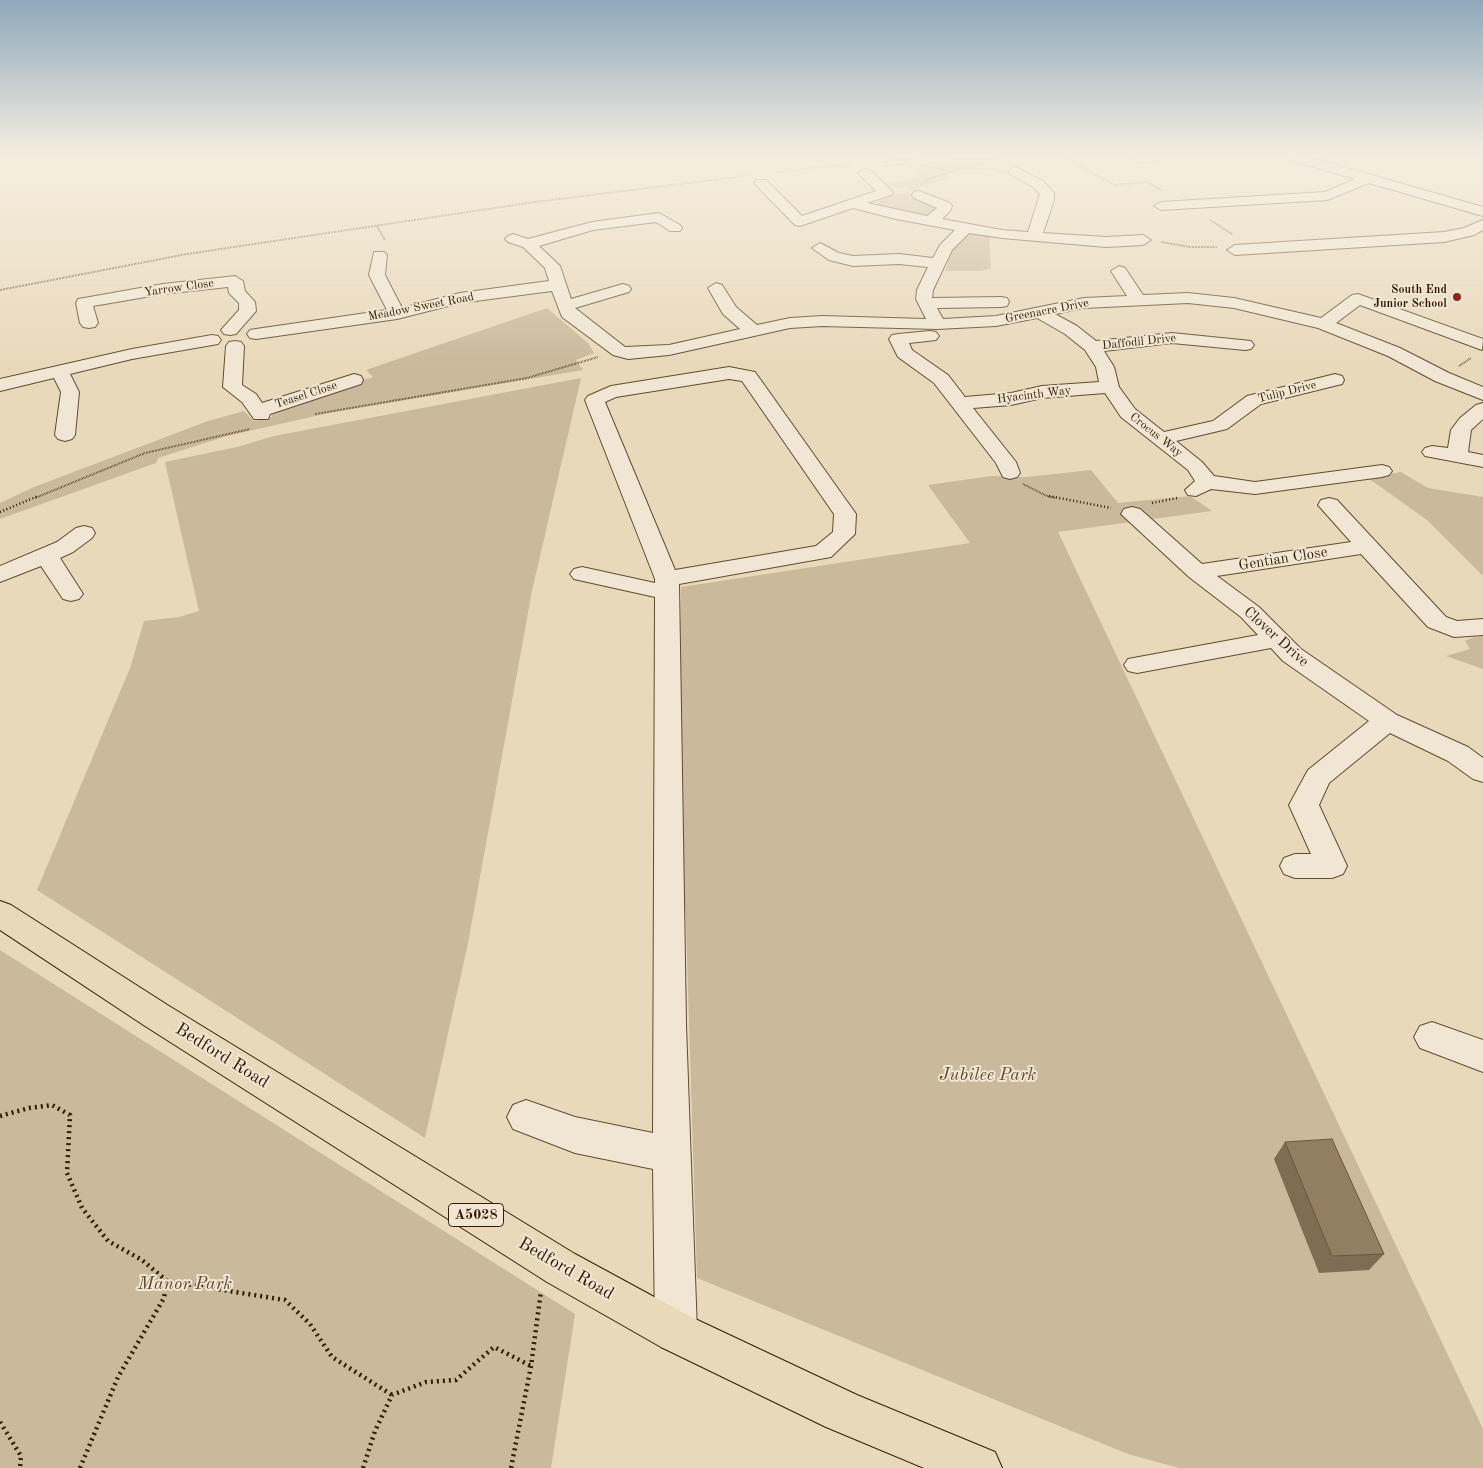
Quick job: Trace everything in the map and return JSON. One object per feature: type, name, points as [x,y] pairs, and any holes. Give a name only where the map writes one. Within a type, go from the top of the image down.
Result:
[{"type":"main road","name":"Bedford Road","points":[[0,914],[174,1026],[545,1258],[676,1332],[842,1411],[973,1467]]},
{"type":"street","points":[[596,226],[521,241],[552,266],[568,313],[623,353]]},
{"type":"street","points":[[953,226],[1034,237],[1106,242],[1143,240]]},
{"type":"street","points":[[1034,237],[1038,226]]},
{"type":"street","points":[[1235,250],[1444,237],[1469,232],[1480,226]]},
{"type":"street","points":[[937,324],[924,299],[925,290],[936,263],[945,248],[965,228]]},
{"type":"street","points":[[820,248],[833,262],[899,259],[936,263]]},
{"type":"street","points":[[379,255],[377,275],[397,314]]},
{"type":"street","points":[[1119,271],[1137,299]]},
{"type":"street","name":"Yarrow Close","points":[[89,323],[84,304],[163,289],[235,281],[237,293],[247,302],[248,311],[233,338]]},
{"type":"street","name":"Meadow Sweet Road","points":[[233,338],[252,340],[256,334],[397,314],[460,298],[557,285]]},
{"type":"street","points":[[716,288],[729,310],[753,330]]},
{"type":"street","points":[[565,306],[623,289]]},
{"type":"street","name":"Greenacre Drive","points":[[623,353],[638,355],[679,348],[790,323],[822,321],[937,324],[996,321],[1084,303],[1188,298],[1234,303],[1324,324],[1394,352],[1442,377],[1483,394]]},
{"type":"street","points":[[1324,324],[1358,299],[1482,345]]},
{"type":"street","points":[[842,311],[926,304],[1025,300]]},
{"type":"street","name":"Crocus Way","points":[[1041,313],[1071,330],[1092,347],[1105,367],[1110,388],[1128,413],[1196,466],[1202,486]]},
{"type":"street","points":[[984,336],[911,336],[898,339],[904,353],[941,380],[1006,462],[1010,473]]},
{"type":"street","points":[[0,385],[132,354],[212,340],[221,346],[233,338]]},
{"type":"street","name":"Teasel Close","points":[[233,338],[232,387],[249,398],[259,418],[354,380]]},
{"type":"street","name":"Daffodil Drive","points":[[1092,347],[1172,338],[1245,345]]},
{"type":"street","points":[[59,370],[70,392],[65,435]]},
{"type":"street","points":[[582,574],[667,586],[823,552],[844,534],[845,514],[748,376],[729,373],[611,392],[595,400],[667,586],[672,1154],[676,1332]]},
{"type":"street","name":"Tulip Drive","points":[[1159,439],[1220,425],[1254,400],[1335,380]]},
{"type":"street","name":"Hyacinth Way","points":[[958,403],[1011,399],[1042,392],[1110,388]]},
{"type":"street","points":[[1457,456],[1462,430],[1467,422],[1483,409]]},
{"type":"street","points":[[1432,452],[1483,461]]},
{"type":"street","points":[[1202,486],[1255,488],[1382,471]]},
{"type":"street","points":[[1329,506],[1437,622],[1454,629],[1483,626]]},
{"type":"street","name":"Clover Drive","points":[[1130,509],[1197,572],[1250,612],[1292,655],[1387,721],[1458,754],[1483,772]]},
{"type":"street","points":[[0,575],[65,547],[84,533]]},
{"type":"street","name":"Gentian Close","points":[[1197,572],[1368,546]]},
{"type":"street","points":[[47,556],[71,594]]},
{"type":"street","points":[[1136,665],[1276,639]]},
{"type":"street","points":[[1295,866],[1332,866],[1304,805],[1318,777],[1387,721]]},
{"type":"street","points":[[1432,1037],[1483,1056]]},
{"type":"street","points":[[526,1117],[575,1136],[672,1154]]},
{"type":"path","points":[[0,290],[188,254],[378,226]]},
{"type":"path","points":[[1218,226],[1256,248]]},
{"type":"path","points":[[1143,240],[1190,247],[1226,247],[1235,250]]},
{"type":"path","points":[[1442,377],[1474,356],[1482,345]]},
{"type":"path","points":[[309,415],[527,378],[623,353]]},
{"type":"path","points":[[0,512],[145,453],[259,418]]},
{"type":"path","points":[[1010,473],[1014,480],[1046,496],[1130,509],[1179,498],[1202,486]]},
{"type":"path","points":[[0,1116],[29,1108],[52,1105],[70,1115],[67,1173],[82,1208],[108,1241],[142,1260],[167,1281],[285,1300],[310,1324],[332,1357],[392,1395]]},
{"type":"path","points":[[511,1468],[531,1366],[545,1258]]},
{"type":"path","points":[[80,1468],[118,1377],[164,1298],[167,1281]]},
{"type":"path","points":[[363,1468],[375,1431],[392,1395],[426,1382],[456,1380],[494,1346],[531,1366]]},
{"type":"path","points":[[0,1422],[21,1456],[20,1468]]},
{"type":"green space","points":[[969,233],[989,235],[991,268],[982,271],[945,271],[954,246]]},
{"type":"green space","points":[[547,308],[588,343],[594,353],[576,360],[583,370],[329,413],[227,436],[158,458],[156,463],[0,519],[0,503],[34,487],[208,421],[244,411],[254,421],[272,417],[272,409],[373,377],[366,370]]},
{"type":"green space","points":[[581,378],[532,591],[468,943],[425,1138],[37,890],[130,668],[144,621],[179,617],[199,611],[165,462],[237,447],[274,436]]},
{"type":"green space","name":"Jubilee Park","points":[[1091,470],[1118,503],[1190,496],[1212,511],[1058,532],[1483,1429],[1483,1468],[1179,1468],[1128,1454],[697,1278],[686,925],[679,810],[681,587],[970,543],[928,485],[991,476],[1027,477]]},
{"type":"green space","points":[[1401,472],[1428,488],[1483,497],[1483,576],[1427,520],[1368,478]]},
{"type":"green space","points":[[1483,636],[1483,669],[1446,656],[1470,649],[1465,641]]},
{"type":"green space","name":"Manor Park","points":[[0,950],[575,1314],[551,1468],[0,1468]]},
{"type":"building","points":[[1332,1139],[1384,1254],[1332,1256],[1285,1142]]},
{"type":"place","name":"South End Junior School","points":[[1457,297]]}]
